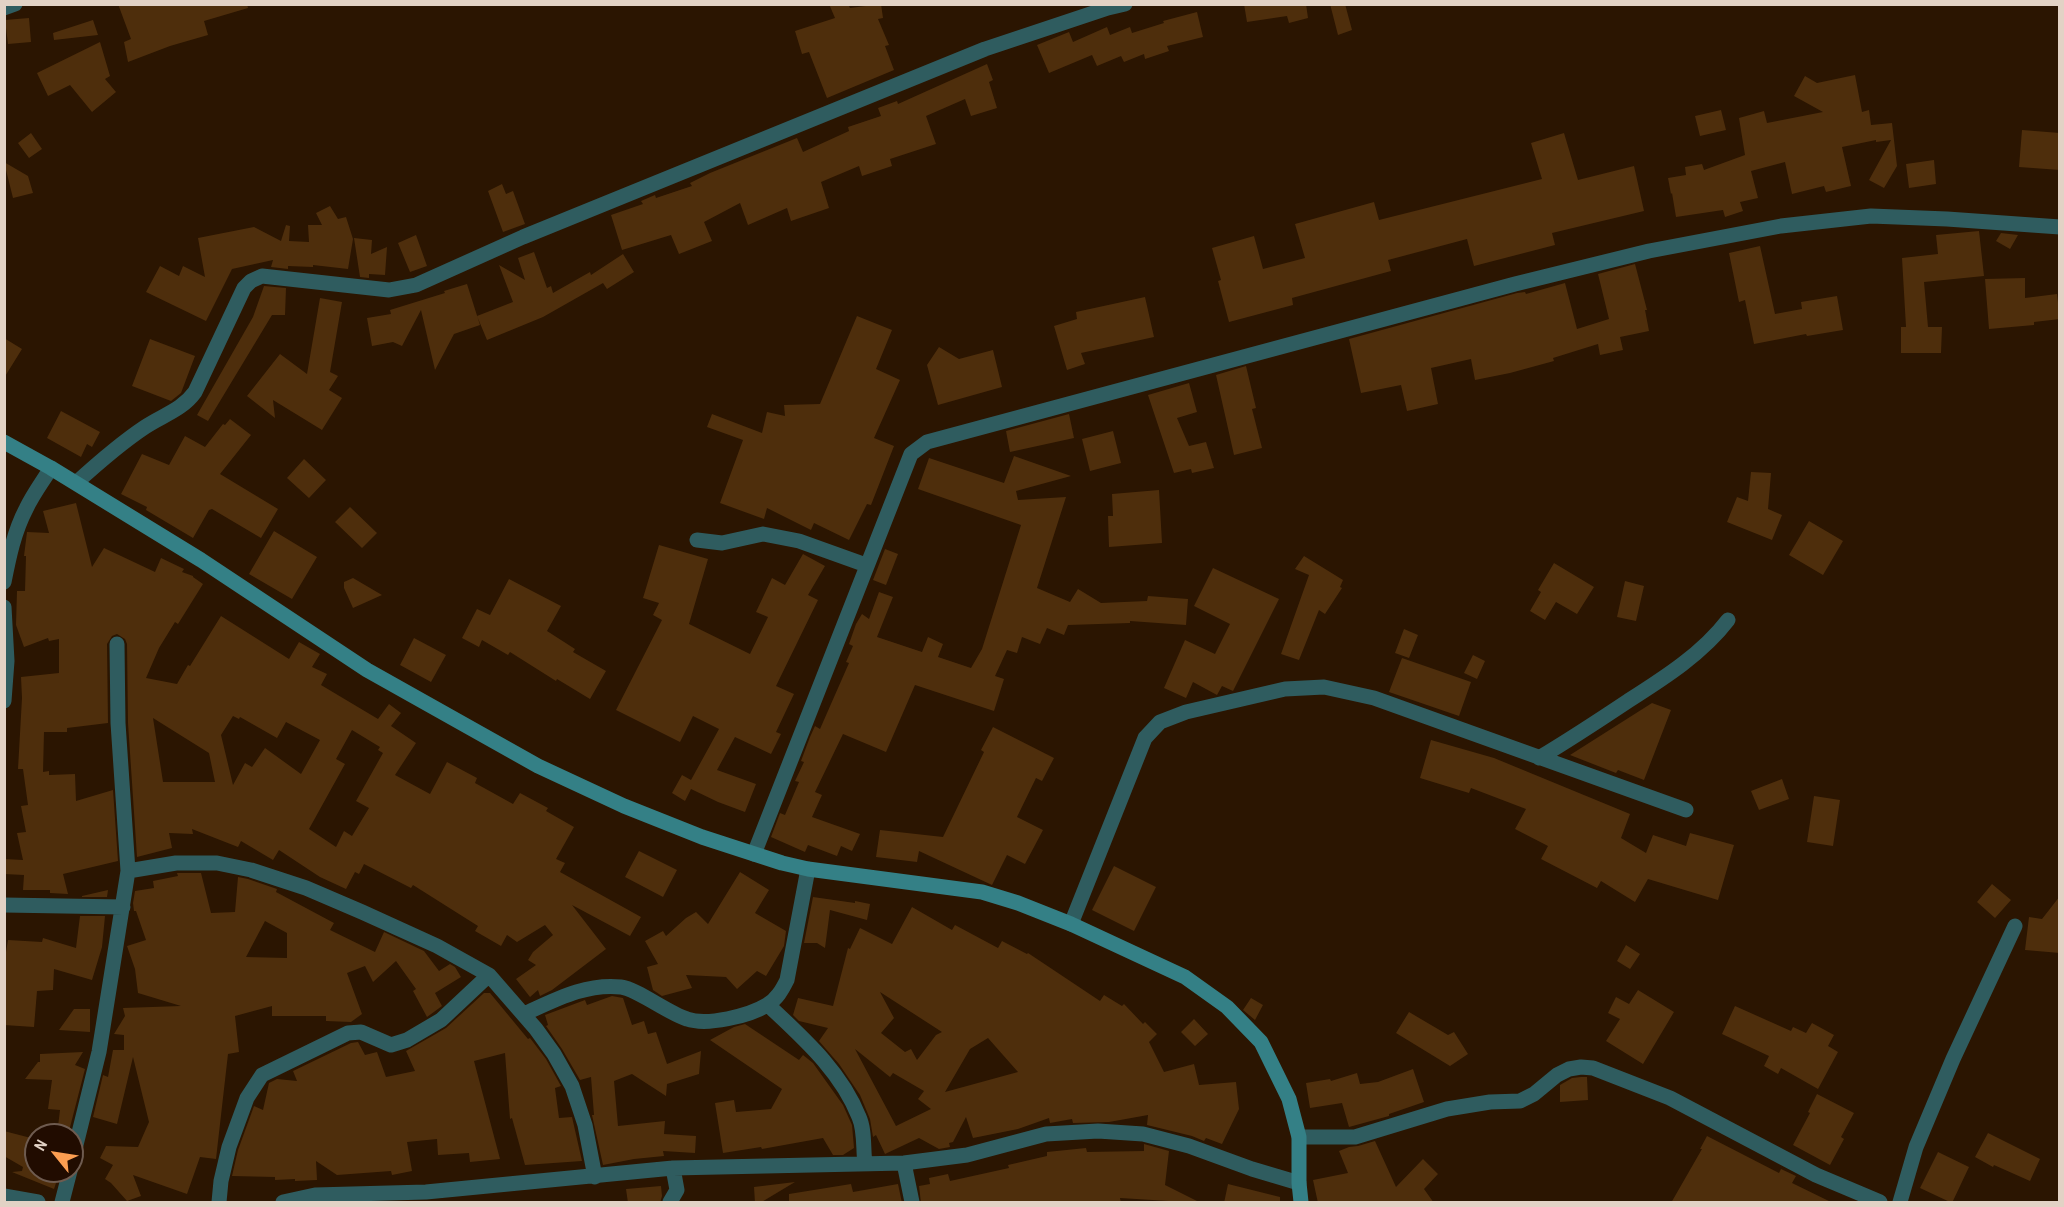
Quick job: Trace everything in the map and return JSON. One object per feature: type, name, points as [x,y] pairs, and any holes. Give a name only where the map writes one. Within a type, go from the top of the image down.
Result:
[{"type":"street","points":[[4,8],[15,4]]},
{"type":"street","points":[[76,483],[107,455],[146,426],[189,401],[244,288],[257,278],[262,276],[389,290],[416,285],[523,237],[986,49],[1125,4]]},
{"type":"street","points":[[754,854],[911,454],[927,442],[1515,284],[1648,251],[1781,226],[1871,216],[2060,227]]},
{"type":"street","points":[[4,442],[51,468],[201,560],[367,670],[538,766],[624,806],[782,863],[808,869],[982,892],[1018,903],[1071,924],[1185,977],[1227,1007],[1261,1042],[1289,1099],[1299,1137],[1301,1203]]},
{"type":"street","points":[[4,582],[17,528],[26,507],[51,468]]},
{"type":"street","points":[[697,540],[722,543],[763,534],[799,541],[866,565]]},
{"type":"street","points":[[4,607],[6,661],[4,701]]},
{"type":"street","points":[[1539,758],[1659,681],[1694,655],[1720,631],[1728,620]]},
{"type":"street","points":[[81,1123],[99,1052],[128,871],[118,723],[117,644]]},
{"type":"street","points":[[1071,924],[1145,738],[1160,722],[1186,712],[1285,688],[1324,687],[1374,698],[1686,810]]},
{"type":"street","points":[[128,871],[176,863],[217,863],[251,870],[306,888],[362,912],[437,946],[489,975],[524,1014],[554,1054],[572,1086],[585,1125],[595,1177]]},
{"type":"street","points":[[524,1014],[578,991],[622,987],[689,1020],[712,1021],[744,1015],[768,1005],[781,992],[787,980],[808,869]]},
{"type":"street","points":[[4,905],[123,907]]},
{"type":"street","points":[[1900,1203],[1916,1148],[1953,1059],[2015,926]]},
{"type":"street","points":[[219,1203],[221,1181],[229,1147],[247,1098],[262,1075],[348,1033],[361,1032],[391,1045],[407,1040],[441,1020],[489,975]]},
{"type":"street","points":[[768,1005],[824,1058],[844,1089],[860,1119],[864,1164]]},
{"type":"street","points":[[1299,1137],[1355,1137],[1447,1109],[1490,1102],[1520,1101],[1569,1069],[1593,1068],[1670,1098],[1816,1175],[1880,1203]]},
{"type":"street","points":[[283,1203],[315,1195],[426,1192],[673,1168],[904,1163],[967,1155],[1046,1134],[1098,1131],[1143,1134],[1189,1146],[1299,1183]]},
{"type":"street","points":[[904,1163],[912,1203]]},
{"type":"street","points":[[670,1203],[677,1190],[673,1168]]},
{"type":"street","points":[[62,1203],[67,1183]]},
{"type":"street","points":[[4,1196],[38,1203]]},
{"type":"building","points":[[118,4],[247,4],[248,8],[204,21],[208,35],[128,62],[124,42],[131,39]]},
{"type":"building","points":[[829,4],[848,4],[850,8],[881,4],[883,18],[878,19],[889,45],[885,46],[894,70],[827,98],[809,52],[802,54],[795,31],[835,18]]},
{"type":"building","points":[[1244,4],[1306,4],[1308,18],[1289,23],[1287,16],[1247,22]]},
{"type":"building","points":[[1330,4],[1345,4],[1352,30],[1338,35]]},
{"type":"building","points":[[1197,12],[1203,37],[1167,46],[1169,51],[1145,59],[1144,54],[1124,62],[1121,56],[1097,66],[1092,55],[1049,73],[1037,45],[1069,32],[1073,42],[1107,27],[1110,35],[1130,27],[1132,33],[1164,23],[1163,21]]},
{"type":"building","points":[[29,18],[31,42],[8,44],[5,20]]},
{"type":"building","points":[[93,20],[98,35],[54,40],[53,33]]},
{"type":"building","points":[[100,42],[110,76],[105,79],[116,92],[92,112],[70,85],[48,96],[37,73]]},
{"type":"building","points":[[987,64],[993,80],[989,82],[997,108],[971,116],[965,99],[926,116],[936,144],[890,159],[892,166],[862,176],[859,166],[821,182],[829,208],[791,221],[787,208],[748,225],[740,203],[704,222],[712,241],[679,254],[671,235],[622,250],[611,215],[643,204],[641,201],[655,195],[656,198],[692,186],[690,183],[710,173],[797,138],[803,152],[849,131],[848,127],[881,116],[878,108],[897,101],[898,104]]},
{"type":"building","points":[[1855,75],[1862,112],[1869,110],[1871,125],[1892,123],[1897,166],[1884,188],[1869,180],[1891,140],[1876,142],[1876,140],[1842,147],[1851,186],[1826,192],[1824,186],[1792,194],[1785,162],[1751,171],[1758,198],[1740,202],[1743,211],[1725,217],[1723,210],[1676,217],[1668,178],[1686,175],[1685,167],[1702,164],[1704,170],[1745,155],[1739,118],[1764,111],[1767,123],[1823,112],[1794,96],[1805,76],[1817,83]]},
{"type":"building","points":[[1721,110],[1726,130],[1700,136],[1695,116]]},
{"type":"building","points":[[2022,130],[2060,133],[2060,170],[2019,167]]},
{"type":"building","points":[[31,133],[42,149],[29,158],[18,143]]},
{"type":"building","points":[[1564,133],[1578,180],[1634,166],[1644,211],[1552,233],[1555,245],[1474,266],[1467,239],[1388,260],[1391,271],[1292,298],[1293,305],[1229,322],[1212,248],[1254,236],[1263,269],[1305,258],[1295,224],[1374,202],[1379,220],[1542,179],[1531,143]]},
{"type":"building","points":[[1934,160],[1936,184],[1909,188],[1906,164]]},
{"type":"building","points":[[4,162],[28,176],[33,193],[13,198]]},
{"type":"building","points":[[502,184],[506,194],[513,191],[525,224],[503,232],[488,191]]},
{"type":"building","points":[[330,206],[338,219],[346,217],[353,239],[348,269],[313,265],[313,267],[288,266],[288,269],[271,267],[273,260],[232,269],[206,321],[146,292],[160,266],[179,276],[183,266],[205,277],[198,238],[254,227],[281,241],[286,225],[290,226],[289,241],[309,242],[308,225],[322,225],[316,213]]},
{"type":"building","points":[[1979,231],[1984,276],[1924,282],[1928,327],[1942,327],[1941,353],[1901,353],[1901,327],[1906,327],[1902,258],[1938,254],[1936,235]]},
{"type":"building","points":[[2001,233],[2018,235],[2010,249],[1996,241]]},
{"type":"building","points":[[416,235],[427,266],[410,272],[398,243]]},
{"type":"building","points":[[354,238],[372,240],[371,254],[387,247],[385,275],[369,274],[369,278],[360,277]]},
{"type":"building","points":[[1760,246],[1775,314],[1802,309],[1801,302],[1837,296],[1843,330],[1754,344],[1745,300],[1739,302],[1729,253]]},
{"type":"building","points":[[534,252],[547,288],[551,286],[553,293],[590,272],[591,275],[623,254],[634,272],[607,289],[603,283],[543,317],[487,340],[477,316],[513,302],[499,265],[525,280],[518,258]]},
{"type":"building","points":[[1635,264],[1647,310],[1645,310],[1649,331],[1620,337],[1623,350],[1600,355],[1598,344],[1553,358],[1554,361],[1475,380],[1471,359],[1431,368],[1438,404],[1407,411],[1401,385],[1361,393],[1349,339],[1517,293],[1525,292],[1526,294],[1565,283],[1577,329],[1609,319],[1598,274]]},
{"type":"building","points":[[2025,278],[2025,298],[2057,294],[2060,319],[2034,322],[2034,325],[1989,329],[1985,279]]},
{"type":"building","points":[[467,284],[480,325],[454,334],[435,370],[421,310],[402,346],[393,342],[372,346],[367,318],[391,314],[390,310]]},
{"type":"building","points":[[264,286],[286,288],[285,315],[272,315],[208,421],[197,415],[253,317]]},
{"type":"building","points":[[1145,297],[1154,337],[1081,353],[1085,364],[1067,370],[1054,326],[1077,319],[1076,312]]},
{"type":"building","points":[[320,298],[342,302],[330,372],[338,376],[329,390],[342,398],[322,430],[273,400],[275,418],[247,396],[280,354],[307,374]]},
{"type":"building","points":[[857,316],[892,330],[876,369],[900,380],[874,438],[894,446],[871,505],[867,504],[849,540],[814,523],[811,530],[767,508],[764,519],[720,503],[743,440],[707,427],[712,414],[762,433],[767,412],[785,416],[784,405],[820,404]]},
{"type":"building","points":[[4,338],[22,349],[4,378]]},
{"type":"building","points":[[150,339],[195,356],[181,393],[171,401],[132,386]]},
{"type":"building","points":[[939,347],[959,359],[993,350],[1002,387],[938,405],[927,365]]},
{"type":"building","points":[[1246,366],[1256,408],[1252,409],[1262,448],[1234,455],[1216,375]]},
{"type":"building","points":[[1189,383],[1197,412],[1177,418],[1189,446],[1206,442],[1214,468],[1192,473],[1191,469],[1174,473],[1148,395]]},
{"type":"building","points":[[61,411],[100,432],[92,447],[87,444],[81,457],[47,438]]},
{"type":"building","points":[[1069,414],[1074,438],[1010,452],[1006,431]]},
{"type":"building","points":[[230,419],[251,435],[220,474],[278,509],[261,538],[212,509],[209,510],[193,538],[146,510],[147,507],[121,494],[142,454],[169,465],[185,436],[205,447],[223,424],[225,425]]},
{"type":"building","points":[[1113,431],[1121,463],[1090,471],[1082,439]]},
{"type":"building","points":[[1014,456],[1071,476],[1016,491],[1018,500],[1066,497],[1037,588],[1070,602],[1078,589],[1101,603],[1147,601],[1148,596],[1188,599],[1186,625],[1130,621],[1130,623],[1068,625],[1064,635],[1047,628],[1040,644],[1022,637],[1017,653],[1007,650],[995,676],[1004,679],[994,711],[915,685],[886,752],[843,734],[815,792],[822,795],[812,817],[860,834],[852,851],[841,846],[837,856],[808,845],[805,852],[771,837],[780,813],[785,815],[799,782],[795,781],[804,762],[801,761],[810,737],[815,726],[820,729],[849,663],[846,662],[853,646],[849,644],[856,624],[862,614],[869,619],[879,592],[893,597],[877,637],[922,652],[928,637],[943,644],[938,657],[971,668],[982,649],[1021,525],[918,489],[929,458],[1004,483]]},
{"type":"building","points":[[304,459],[326,480],[309,498],[287,478]]},
{"type":"building","points":[[1751,472],[1771,473],[1768,509],[1782,515],[1772,540],[1727,522],[1737,497],[1748,501]]},
{"type":"building","points":[[1159,490],[1162,543],[1109,547],[1108,516],[1113,516],[1112,494]]},
{"type":"building","points":[[76,503],[92,567],[104,548],[155,572],[161,558],[184,569],[182,572],[193,576],[203,584],[178,624],[175,622],[159,648],[146,678],[177,684],[221,616],[289,659],[299,642],[320,654],[312,667],[327,674],[321,685],[378,719],[389,704],[401,713],[391,726],[416,743],[395,775],[430,794],[447,762],[477,778],[475,783],[513,804],[520,793],[548,808],[546,811],[574,827],[556,859],[565,863],[560,872],[641,917],[630,936],[572,905],[606,949],[552,990],[540,996],[538,990],[530,997],[516,979],[536,965],[528,960],[533,952],[553,935],[545,925],[517,942],[507,935],[501,946],[475,931],[478,926],[413,885],[411,888],[364,864],[359,874],[355,872],[346,889],[320,877],[279,850],[273,860],[241,841],[238,847],[192,829],[193,834],[169,833],[172,848],[137,857],[128,723],[127,644],[125,639],[117,634],[112,636],[107,644],[108,723],[67,728],[67,732],[44,732],[43,772],[49,771],[49,775],[75,774],[76,801],[113,790],[118,861],[63,874],[68,894],[50,893],[50,890],[23,890],[24,875],[4,874],[4,859],[23,860],[17,833],[26,832],[21,806],[28,805],[23,769],[18,769],[21,677],[59,673],[59,639],[49,641],[48,638],[24,647],[16,625],[17,591],[25,591],[26,556],[24,556],[27,532],[49,533],[43,511]],"holes":[[[233,716],[239,719],[240,717],[277,738],[286,722],[320,740],[301,774],[265,748],[252,767],[245,763],[233,785],[221,735]],[[153,718],[209,753],[215,782],[163,782]],[[352,730],[380,747],[378,750],[383,753],[356,801],[369,808],[352,836],[344,831],[336,847],[309,829],[345,764],[336,759]]]},
{"type":"building","points":[[350,507],[377,533],[362,548],[335,522]]},
{"type":"building","points":[[1809,521],[1843,541],[1823,575],[1789,555]]},
{"type":"building","points":[[274,531],[317,557],[292,599],[249,574]]},
{"type":"building","points":[[659,545],[708,559],[689,624],[750,654],[768,617],[756,612],[772,578],[785,585],[803,554],[825,566],[808,595],[818,600],[776,686],[794,694],[776,732],[781,734],[771,754],[735,737],[717,770],[756,784],[745,812],[691,789],[685,801],[672,793],[682,775],[691,780],[719,729],[693,716],[680,742],[616,710],[662,620],[653,615],[659,603],[643,598]]},
{"type":"building","points":[[885,549],[898,554],[886,585],[873,580]]},
{"type":"building","points":[[1304,556],[1343,580],[1340,587],[1342,588],[1325,614],[1319,610],[1299,660],[1281,654],[1309,575],[1295,569]]},
{"type":"building","points":[[1554,563],[1594,587],[1577,614],[1556,602],[1545,620],[1530,611],[1541,592],[1538,590]]},
{"type":"building","points":[[1213,568],[1279,599],[1233,691],[1222,686],[1217,695],[1193,682],[1186,698],[1164,688],[1185,640],[1215,654],[1230,624],[1194,606]]},
{"type":"building","points":[[353,578],[382,595],[353,608],[344,588],[344,582]]},
{"type":"building","points":[[509,579],[561,606],[547,631],[575,649],[573,652],[606,671],[590,699],[510,652],[508,655],[482,640],[479,647],[462,638],[477,609],[490,615]]},
{"type":"building","points":[[1625,581],[1644,586],[1636,621],[1617,617]]},
{"type":"building","points":[[1404,629],[1418,635],[1409,658],[1395,653]]},
{"type":"building","points":[[414,638],[446,655],[431,682],[400,665]]},
{"type":"building","points":[[1473,655],[1485,661],[1477,679],[1464,673]]},
{"type":"building","points":[[1402,658],[1471,682],[1459,716],[1389,692]]},
{"type":"building","points":[[1652,703],[1671,710],[1644,780],[1618,770],[1616,773],[1570,755]]},
{"type":"building","points":[[993,727],[1054,758],[1042,781],[1036,778],[1017,817],[1043,830],[1025,864],[1007,855],[992,885],[919,851],[917,862],[876,857],[880,830],[943,837],[984,752],[981,750]]},
{"type":"building","points":[[1431,740],[1494,758],[1630,814],[1621,838],[1646,853],[1653,835],[1686,846],[1690,833],[1734,845],[1718,900],[1648,879],[1635,902],[1601,881],[1597,888],[1541,859],[1548,846],[1515,829],[1526,809],[1471,788],[1469,793],[1420,778]]},
{"type":"building","points":[[1782,779],[1789,799],[1759,810],[1751,791]]},
{"type":"building","points":[[1814,796],[1840,800],[1833,846],[1807,842]]},
{"type":"building","points":[[639,851],[677,870],[663,897],[625,877]]},
{"type":"building","points":[[1114,866],[1156,887],[1134,931],[1092,910]]},
{"type":"building","points":[[740,872],[769,890],[755,913],[786,931],[784,946],[766,976],[757,971],[737,989],[726,977],[686,975],[692,988],[662,996],[653,990],[647,967],[658,964],[645,941],[663,931],[666,936],[696,912],[708,924]]},
{"type":"building","points":[[177,873],[201,873],[211,913],[235,912],[238,877],[248,879],[277,889],[276,892],[334,923],[330,930],[375,952],[384,932],[424,951],[439,971],[450,964],[455,967],[461,977],[435,993],[442,1006],[427,1017],[413,991],[416,989],[396,961],[373,982],[365,966],[347,973],[362,1014],[351,1022],[326,1021],[326,1016],[272,1016],[272,1006],[235,1016],[239,1052],[228,1054],[216,1159],[200,1157],[187,1194],[133,1175],[141,1196],[127,1201],[105,1179],[113,1165],[100,1158],[106,1146],[138,1147],[149,1122],[133,1057],[117,1124],[93,1117],[103,1075],[108,1077],[113,1050],[124,1050],[124,1035],[114,1034],[125,1016],[123,1008],[181,1006],[138,993],[135,969],[127,946],[146,940],[136,911],[134,911],[135,891],[154,888],[153,881],[178,876]],"holes":[[[265,921],[287,933],[287,958],[246,957]]]},
{"type":"building","points":[[1992,884],[2011,900],[1995,918],[1977,902]]},
{"type":"building","points":[[108,890],[107,897],[82,897],[82,896]]},
{"type":"building","points":[[2060,896],[2060,953],[2025,950],[2029,917],[2042,919]]},
{"type":"building","points":[[813,897],[870,904],[867,920],[830,910],[825,948],[817,943],[804,943]]},
{"type":"building","points":[[912,907],[952,930],[955,925],[998,948],[1002,941],[1028,953],[1100,1001],[1104,995],[1122,1006],[1124,1004],[1143,1024],[1145,1022],[1157,1034],[1149,1042],[1164,1072],[1194,1064],[1199,1085],[1236,1082],[1239,1109],[1222,1144],[1206,1138],[1204,1141],[1147,1125],[1148,1115],[1109,1122],[1073,1123],[1072,1119],[1050,1123],[1049,1118],[1018,1129],[973,1138],[966,1117],[953,1142],[949,1143],[950,1147],[939,1149],[919,1138],[885,1154],[876,1135],[873,1137],[870,1119],[860,1095],[839,1064],[819,1041],[828,1028],[799,1021],[793,1015],[798,998],[833,1006],[848,948],[850,949],[860,928],[892,944]],"holes":[[[880,992],[942,1032],[936,1035],[917,1060],[911,1049],[905,1052],[881,1033],[894,1018]],[[988,1038],[1018,1072],[945,1092],[970,1049]],[[855,1049],[890,1077],[893,1073],[924,1091],[918,1099],[931,1109],[896,1126]]]},
{"type":"building","points":[[80,916],[105,916],[102,947],[92,980],[54,969],[53,990],[37,991],[34,1027],[4,1025],[4,964],[8,940],[42,942],[43,938],[76,948]]},
{"type":"building","points":[[1626,945],[1640,954],[1630,969],[1617,961]]},
{"type":"building","points":[[1638,990],[1674,1012],[1643,1064],[1606,1041],[1620,1019],[1608,1013],[1616,997],[1629,1004]]},
{"type":"building","points":[[484,993],[490,993],[546,1059],[561,1086],[555,1088],[559,1118],[572,1117],[582,1161],[525,1165],[512,1118],[510,1119],[505,1053],[474,1061],[500,1159],[470,1162],[469,1153],[438,1155],[437,1139],[407,1142],[412,1171],[392,1175],[391,1171],[337,1175],[316,1161],[317,1180],[295,1181],[295,1179],[275,1180],[275,1177],[232,1176],[238,1150],[254,1106],[263,1110],[269,1083],[277,1079],[297,1081],[293,1071],[351,1043],[358,1042],[365,1055],[377,1052],[386,1077],[415,1071],[406,1051],[446,1028]]},
{"type":"building","points":[[612,996],[623,998],[632,1025],[644,1021],[648,1034],[656,1032],[667,1064],[701,1051],[699,1074],[667,1084],[666,1096],[632,1074],[614,1081],[618,1126],[665,1121],[664,1134],[696,1136],[695,1153],[663,1151],[664,1156],[603,1165],[592,1115],[594,1115],[591,1077],[580,1080],[546,1026],[548,1025],[545,1015],[585,1000],[587,1005]]},
{"type":"building","points":[[1251,998],[1263,1005],[1255,1020],[1243,1010]]},
{"type":"building","points":[[1735,1006],[1791,1031],[1793,1027],[1806,1033],[1812,1023],[1834,1035],[1828,1046],[1838,1052],[1818,1089],[1781,1068],[1778,1074],[1764,1066],[1769,1056],[1722,1034]]},
{"type":"building","points":[[74,1009],[90,1009],[90,1032],[59,1030]]},
{"type":"building","points":[[1409,1012],[1448,1035],[1454,1032],[1468,1054],[1450,1066],[1396,1033]]},
{"type":"building","points":[[1194,1019],[1208,1034],[1195,1046],[1181,1032]]},
{"type":"building","points":[[745,1024],[799,1060],[803,1055],[813,1063],[843,1105],[852,1125],[854,1148],[843,1155],[833,1155],[823,1138],[762,1149],[761,1147],[723,1153],[715,1103],[734,1100],[736,1112],[771,1109],[782,1089],[710,1040],[734,1027]]},
{"type":"building","points":[[83,1052],[75,1065],[85,1069],[71,1123],[58,1123],[60,1110],[48,1109],[52,1080],[25,1079],[40,1062],[40,1054]]},
{"type":"building","points":[[1413,1069],[1424,1102],[1389,1114],[1389,1116],[1349,1127],[1342,1103],[1310,1108],[1306,1083],[1330,1079],[1331,1081],[1357,1073],[1360,1084],[1378,1082]]},
{"type":"building","points":[[1587,1077],[1588,1100],[1560,1102],[1560,1085],[1572,1078]]},
{"type":"building","points":[[1817,1094],[1854,1113],[1841,1137],[1844,1139],[1830,1165],[1793,1145]]},
{"type":"building","points":[[4,1131],[24,1136],[24,1177],[12,1172],[22,1171],[23,1167],[4,1156]]},
{"type":"building","points":[[1988,1133],[2040,1159],[2030,1181],[1994,1165],[1993,1167],[1975,1157]]},
{"type":"building","points":[[1707,1136],[1779,1173],[1781,1169],[1796,1176],[1792,1183],[1833,1203],[1671,1203]]},
{"type":"building","points":[[1375,1141],[1396,1187],[1423,1159],[1438,1174],[1424,1189],[1434,1203],[1318,1203],[1313,1180],[1348,1173],[1339,1151]]},
{"type":"building","points":[[1144,1144],[1169,1151],[1165,1185],[1201,1203],[1120,1198],[1121,1203],[921,1203],[919,1186],[930,1184],[929,1178],[948,1174],[950,1181],[1009,1168],[1008,1165],[1047,1156],[1047,1152],[1086,1148],[1087,1152],[1144,1151]]},
{"type":"building","points":[[1938,1152],[1969,1167],[1952,1203],[1920,1188]]},
{"type":"building","points":[[795,1182],[760,1203],[755,1203],[754,1187]]},
{"type":"building","points":[[39,1183],[56,1183],[54,1189]]},
{"type":"building","points":[[851,1184],[853,1192],[898,1184],[902,1203],[789,1203],[789,1194]]},
{"type":"building","points":[[1228,1184],[1280,1197],[1280,1203],[1224,1203]]},
{"type":"building","points":[[661,1186],[660,1203],[628,1203],[626,1189]]}]
